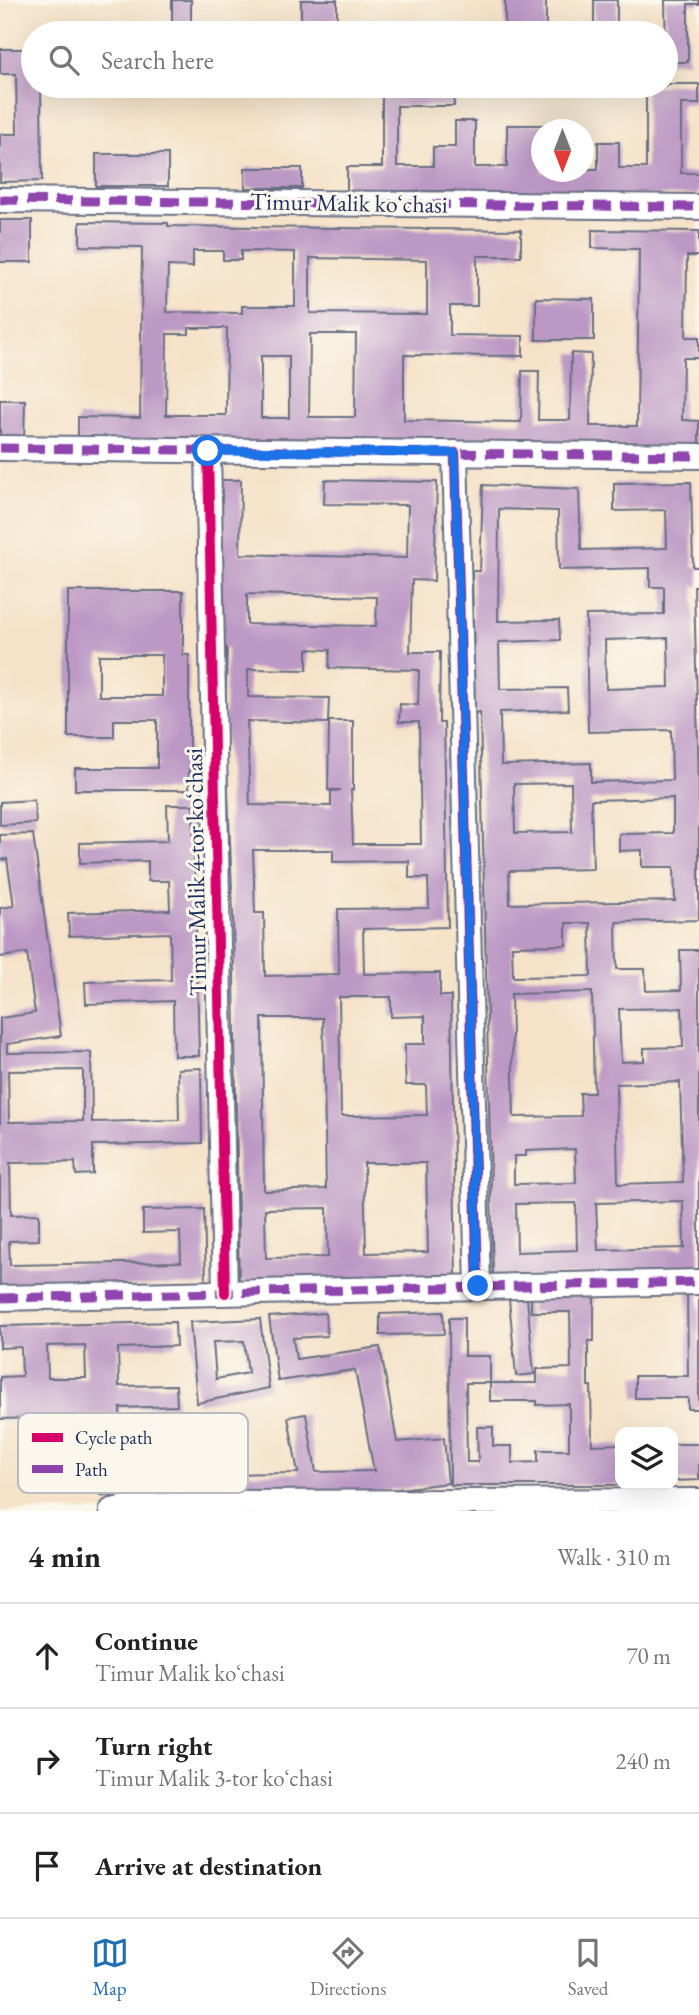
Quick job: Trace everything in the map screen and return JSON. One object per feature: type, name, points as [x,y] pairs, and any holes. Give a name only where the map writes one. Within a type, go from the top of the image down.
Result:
[{"type":"street","name":"Timur Malik koʻchasi","points":[[0,200],[699,207]]},
{"type":"street","points":[[0,449],[699,456]]},
{"type":"street","name":"Timur Malik 4-tor koʻchasi","points":[[208,451],[225,1293]]},
{"type":"street","points":[[455,453],[478,1286]]},
{"type":"street","points":[[0,1298],[699,1282]]},
{"type":"street","points":[[112,1511],[131,1507],[231,1503],[699,1501]]},
{"type":"building","points":[[172,0],[191,0],[191,21],[172,21]]},
{"type":"building","points":[[301,0],[337,0],[337,21],[301,21]]},
{"type":"building","points":[[505,0],[546,0],[546,21],[505,21]]},
{"type":"building","points":[[594,0],[617,0],[617,21],[594,21]]},
{"type":"building","points":[[665,0],[699,0],[699,4],[688,4],[688,62],[678,62],[678,21],[665,21]]},
{"type":"building","points":[[0,49],[21,49],[21,98],[41,98],[42,181],[0,182],[0,134],[17,134],[16,74],[0,74]]},
{"type":"building","points":[[678,84],[699,84],[699,104],[681,104],[681,173],[699,173],[699,195],[455,195],[455,191],[347,191],[347,167],[382,167],[382,98],[454,98],[454,106],[397,106],[397,166],[433,166],[433,147],[455,147],[455,121],[475,121],[475,167],[507,167],[507,125],[531,125],[531,182],[594,182],[594,169],[598,169],[598,142],[619,142],[619,168],[646,168],[646,98],[678,98]]},
{"type":"building","points":[[96,154],[168,154],[168,186],[96,186]]},
{"type":"building","points":[[245,168],[302,168],[302,188],[245,188]]},
{"type":"building","points":[[0,220],[32,220],[32,262],[0,262]]},
{"type":"building","points":[[80,222],[168,223],[168,226],[521,230],[521,256],[477,256],[477,306],[450,306],[450,335],[523,336],[523,356],[404,355],[404,420],[521,422],[522,371],[539,371],[538,420],[570,420],[571,353],[591,354],[590,426],[637,426],[639,249],[592,248],[592,230],[699,231],[699,256],[687,256],[686,337],[699,337],[699,358],[683,358],[682,420],[699,421],[699,448],[78,441],[78,417],[140,418],[142,247],[80,246]],"holes":[[[193,251],[223,251],[223,260],[241,260],[241,251],[295,252],[295,306],[242,306],[242,313],[167,312],[168,266],[193,267]],[[310,258],[427,260],[427,314],[310,313]],[[189,328],[227,328],[226,415],[166,415],[167,334],[189,334]],[[310,334],[356,334],[355,417],[309,417]],[[261,356],[289,356],[289,418],[261,418]]]},
{"type":"building","points":[[536,298],[594,299],[594,340],[536,340]]},
{"type":"building","points":[[0,400],[25,400],[24,442],[0,442]]},
{"type":"building","points":[[218,480],[241,480],[240,554],[407,558],[408,505],[324,504],[325,480],[437,482],[434,581],[412,580],[410,652],[440,652],[439,723],[444,723],[448,927],[363,929],[364,974],[440,973],[440,996],[451,996],[456,1279],[239,1283],[233,914],[225,721],[227,648],[215,647]],"holes":[[[247,594],[377,597],[376,626],[247,624]],[[307,649],[330,650],[329,668],[419,670],[418,705],[400,704],[399,722],[419,722],[421,844],[353,844],[353,721],[328,721],[329,698],[248,697],[248,669],[307,670]],[[247,721],[329,723],[328,790],[341,790],[331,791],[331,806],[250,805]],[[253,850],[333,850],[333,862],[409,861],[409,878],[428,878],[429,908],[338,909],[339,974],[265,976],[264,913],[255,913]],[[339,997],[391,997],[391,1017],[425,1016],[425,1044],[405,1044],[405,1065],[406,1085],[426,1085],[427,1115],[341,1116]],[[262,1018],[323,1018],[326,1189],[264,1191]],[[364,1163],[426,1163],[428,1252],[366,1253]],[[327,1208],[328,1257],[266,1258],[265,1209]]]},
{"type":"building","points":[[691,482],[693,567],[699,567],[699,586],[694,586],[699,920],[616,922],[617,969],[645,969],[646,991],[681,990],[680,950],[699,950],[699,1272],[493,1277],[480,712],[475,713],[472,571],[480,571],[483,485],[579,489],[581,550],[667,548],[666,510],[614,511],[614,483]],"holes":[[[499,509],[558,511],[559,570],[650,568],[650,587],[664,587],[664,614],[586,615],[588,732],[671,730],[672,780],[591,782],[591,763],[501,765],[500,712],[568,710],[567,688],[500,689],[499,642],[560,640],[559,620],[498,621]],[[668,638],[669,687],[606,689],[605,640]],[[571,783],[572,832],[515,833],[514,784]],[[673,798],[673,833],[619,834],[619,851],[642,850],[642,867],[674,867],[675,901],[510,904],[509,871],[593,869],[591,800]],[[566,923],[590,923],[591,976],[513,977],[512,946],[566,945]],[[592,992],[594,1093],[580,1093],[581,1116],[514,1117],[511,994]],[[682,1008],[683,1047],[644,1048],[644,1061],[621,1062],[619,1009]],[[680,1082],[683,1182],[618,1184],[616,1084]],[[575,1149],[576,1183],[514,1184],[514,1156],[526,1156],[526,1151]],[[683,1201],[684,1248],[598,1250],[596,1203]],[[576,1203],[577,1250],[517,1252],[516,1204]]]},
{"type":"building","points":[[68,591],[183,591],[183,655],[189,655],[189,790],[75,790],[75,768],[157,768],[157,720],[114,720],[114,737],[68,737]],"holes":[[[99,655],[162,655],[162,696],[99,696]]]},
{"type":"building","points":[[34,800],[36,823],[0,825],[0,802]]},
{"type":"building","points":[[167,805],[193,805],[199,1056],[174,1056],[173,1001],[86,1004],[85,982],[171,980],[170,933],[69,936],[68,913],[170,910],[169,881],[148,881],[148,861],[80,863],[80,843],[168,841]]},
{"type":"building","points":[[33,834],[61,1036],[7,1044],[7,1053],[91,1052],[92,1122],[179,1120],[178,1069],[201,1068],[202,1143],[93,1145],[93,1174],[76,1175],[75,1162],[10,1163],[11,1215],[39,1214],[39,1240],[9,1241],[10,1265],[181,1262],[180,1232],[143,1233],[143,1210],[204,1209],[206,1285],[0,1289],[0,1018],[35,1013],[27,953],[0,957],[0,908],[14,906],[7,859],[0,860],[0,835]],"holes":[[[83,1070],[83,1121],[9,1122],[8,1071]]]},
{"type":"building","points":[[531,1290],[594,1290],[594,1341],[588,1341],[592,1445],[615,1444],[615,1485],[450,1485],[449,1318],[464,1318],[464,1356],[490,1356],[490,1383],[537,1383],[537,1369],[571,1368],[570,1312],[531,1312]],"holes":[[[466,1383],[490,1383],[490,1401],[537,1401],[537,1405],[569,1404],[569,1450],[538,1450],[538,1462],[512,1463],[512,1446],[493,1446],[493,1427],[477,1427],[478,1462],[467,1462]]]},
{"type":"building","points":[[687,1291],[699,1291],[699,1409],[688,1409],[688,1398],[635,1398],[635,1376],[688,1376]]},
{"type":"building","points":[[527,1298],[534,1374],[516,1376],[509,1299]]},
{"type":"building","points":[[443,1312],[444,1334],[380,1335],[380,1314]]},
{"type":"building","points":[[325,1313],[327,1336],[293,1338],[296,1359],[380,1347],[397,1442],[444,1438],[448,1483],[374,1492],[224,1496],[223,1493],[248,1493],[248,1474],[298,1473],[288,1417],[306,1414],[316,1472],[374,1471],[355,1370],[278,1381],[269,1317]]},
{"type":"building","points":[[260,1319],[269,1388],[197,1403],[190,1322]],"holes":[[[244,1341],[248,1373],[216,1379],[213,1342]]]},
{"type":"building","points":[[175,1322],[176,1346],[118,1348],[119,1386],[176,1385],[177,1406],[120,1408],[120,1413],[18,1413],[18,1419],[0,1419],[0,1377],[22,1376],[21,1347],[0,1348],[0,1326]],"holes":[[[85,1345],[86,1378],[48,1378],[47,1346]]]},
{"type":"building","points":[[678,1444],[699,1444],[699,1480],[678,1481]]},
{"type":"building","points":[[100,1493],[155,1493],[134,1500]]},
{"type":"marked path","points":[[0,200],[699,207]]},
{"type":"marked path","points":[[0,448],[699,456]]},
{"type":"marked path","points":[[0,1298],[699,1282]]},
{"type":"cycle path","points":[[208,451],[225,1293]]},
{"type":"cycle path","points":[[455,453],[478,1286]]},
{"type":"route","points":[[208,451],[455,453],[478,1286]]}]
